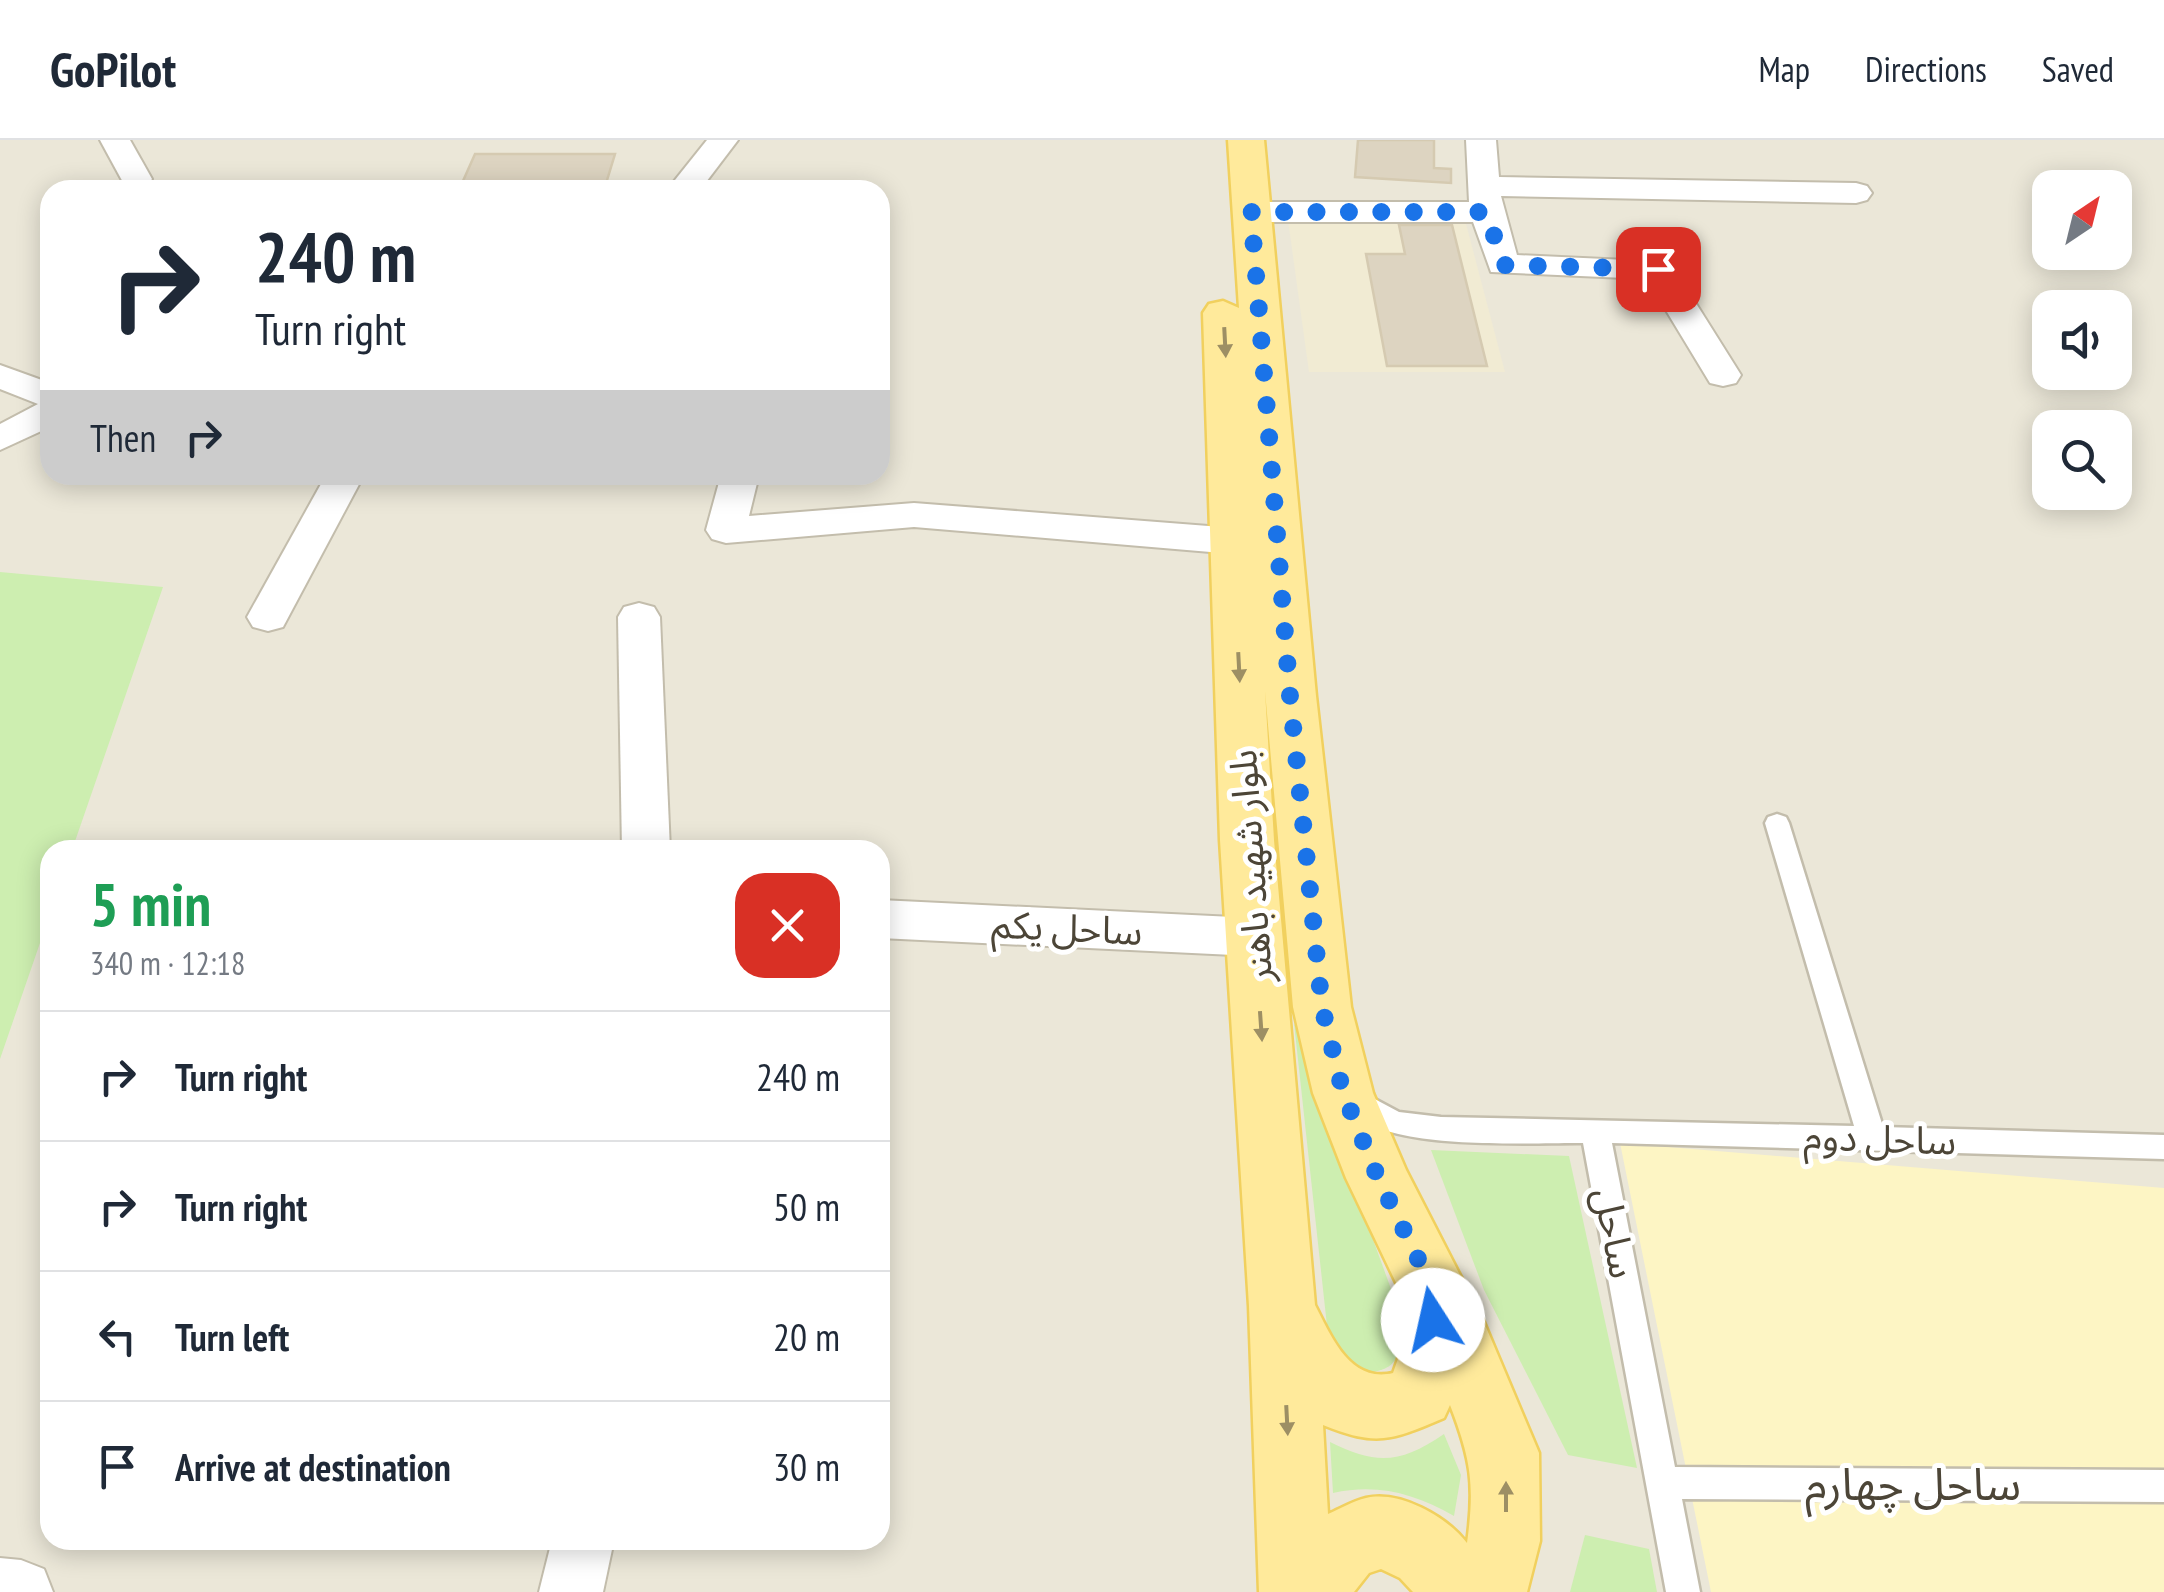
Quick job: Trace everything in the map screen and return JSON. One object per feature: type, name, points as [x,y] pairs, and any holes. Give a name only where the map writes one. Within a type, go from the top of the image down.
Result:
[{"type":"main road","name":"بلوار شهید باهنر","points":[[1212,140],[1218,190],[1254,937],[1282,1306],[1296,1592]]},
{"type":"main road","name":"بلوار شهید باهنر","points":[[1246,140],[1322,1007],[1343,1092],[1378,1178],[1490,1410],[1504,1452],[1504,1541],[1490,1592]]},
{"type":"main road","points":[[1282,1306],[1314,1374],[1329,1390],[1357,1406],[1384,1408],[1420,1395],[1434,1353],[1432,1287]]},
{"type":"main road","points":[[1314,1592],[1332,1558],[1353,1539],[1384,1532],[1418,1545],[1447,1572],[1453,1592]]},
{"type":"street","points":[[115,140],[136,179]]},
{"type":"street","points":[[692,180],[722,140]]},
{"type":"street","points":[[1481,140],[1486,199],[1504,265],[1658,269],[1723,375]]},
{"type":"street","points":[[1251,212],[1486,199],[1856,193]]},
{"type":"street","points":[[0,376],[40,394]]},
{"type":"street","points":[[0,439],[40,404]]},
{"type":"street","points":[[268,616],[340,485]]},
{"type":"street","points":[[737,485],[726,530],[914,515],[1234,540]]},
{"type":"street","points":[[639,617],[646,840]]},
{"type":"street","name":"ساحل یکم","points":[[890,919],[1254,937]]},
{"type":"street","points":[[570,1592],[580,1550]]},
{"type":"street","points":[[0,1590],[21,1592]]},
{"type":"lane","points":[[1777,823],[1872,1138]]},
{"type":"lane","points":[[1343,1092],[1394,1123],[1441,1129],[1595,1131]]},
{"type":"lane","name":"ساحل دوم","points":[[1595,1131],[2164,1147]]},
{"type":"lane","name":"ساحل","points":[[1595,1131],[1683,1592]]},
{"type":"lane","name":"ساحل چهارم","points":[[1662,1483],[2164,1486]]},
{"type":"shaded area","points":[[0,140],[2164,140],[2164,1592],[0,1592]]},
{"type":"shaded area","points":[[1288,220],[1465,220],[1505,372],[1309,372]]},
{"type":"green space","points":[[0,572],[163,587],[75,840],[40,840],[40,943],[0,1059]]},
{"type":"green space","points":[[1294,1023],[1402,1319],[1399,1354],[1388,1367],[1379,1370],[1354,1372],[1328,1335]]},
{"type":"green space","points":[[1431,1150],[1569,1156],[1637,1468],[1568,1455],[1484,1290]]},
{"type":"green space","points":[[1444,1434],[1461,1475],[1454,1516],[1396,1492],[1365,1489],[1333,1493],[1330,1442],[1362,1455],[1389,1458],[1415,1451]]},
{"type":"green space","points":[[1585,1535],[1649,1549],[1657,1592],[1570,1592]]},
{"type":"sand","points":[[1620,1143],[2164,1188],[2164,1592],[1711,1592]]},
{"type":"building","points":[[1358,140],[1434,140],[1434,168],[1451,169],[1451,183],[1355,177]]},
{"type":"building","points":[[475,154],[615,154],[607,180],[463,180]]},
{"type":"building","points":[[1399,225],[1452,225],[1487,366],[1387,366],[1366,254],[1405,254]]},
{"type":"route","points":[[1433,1320],[1432,1287],[1378,1178],[1343,1092],[1322,1007],[1290,696],[1251,212],[1486,212],[1504,265],[1658,269]]}]
